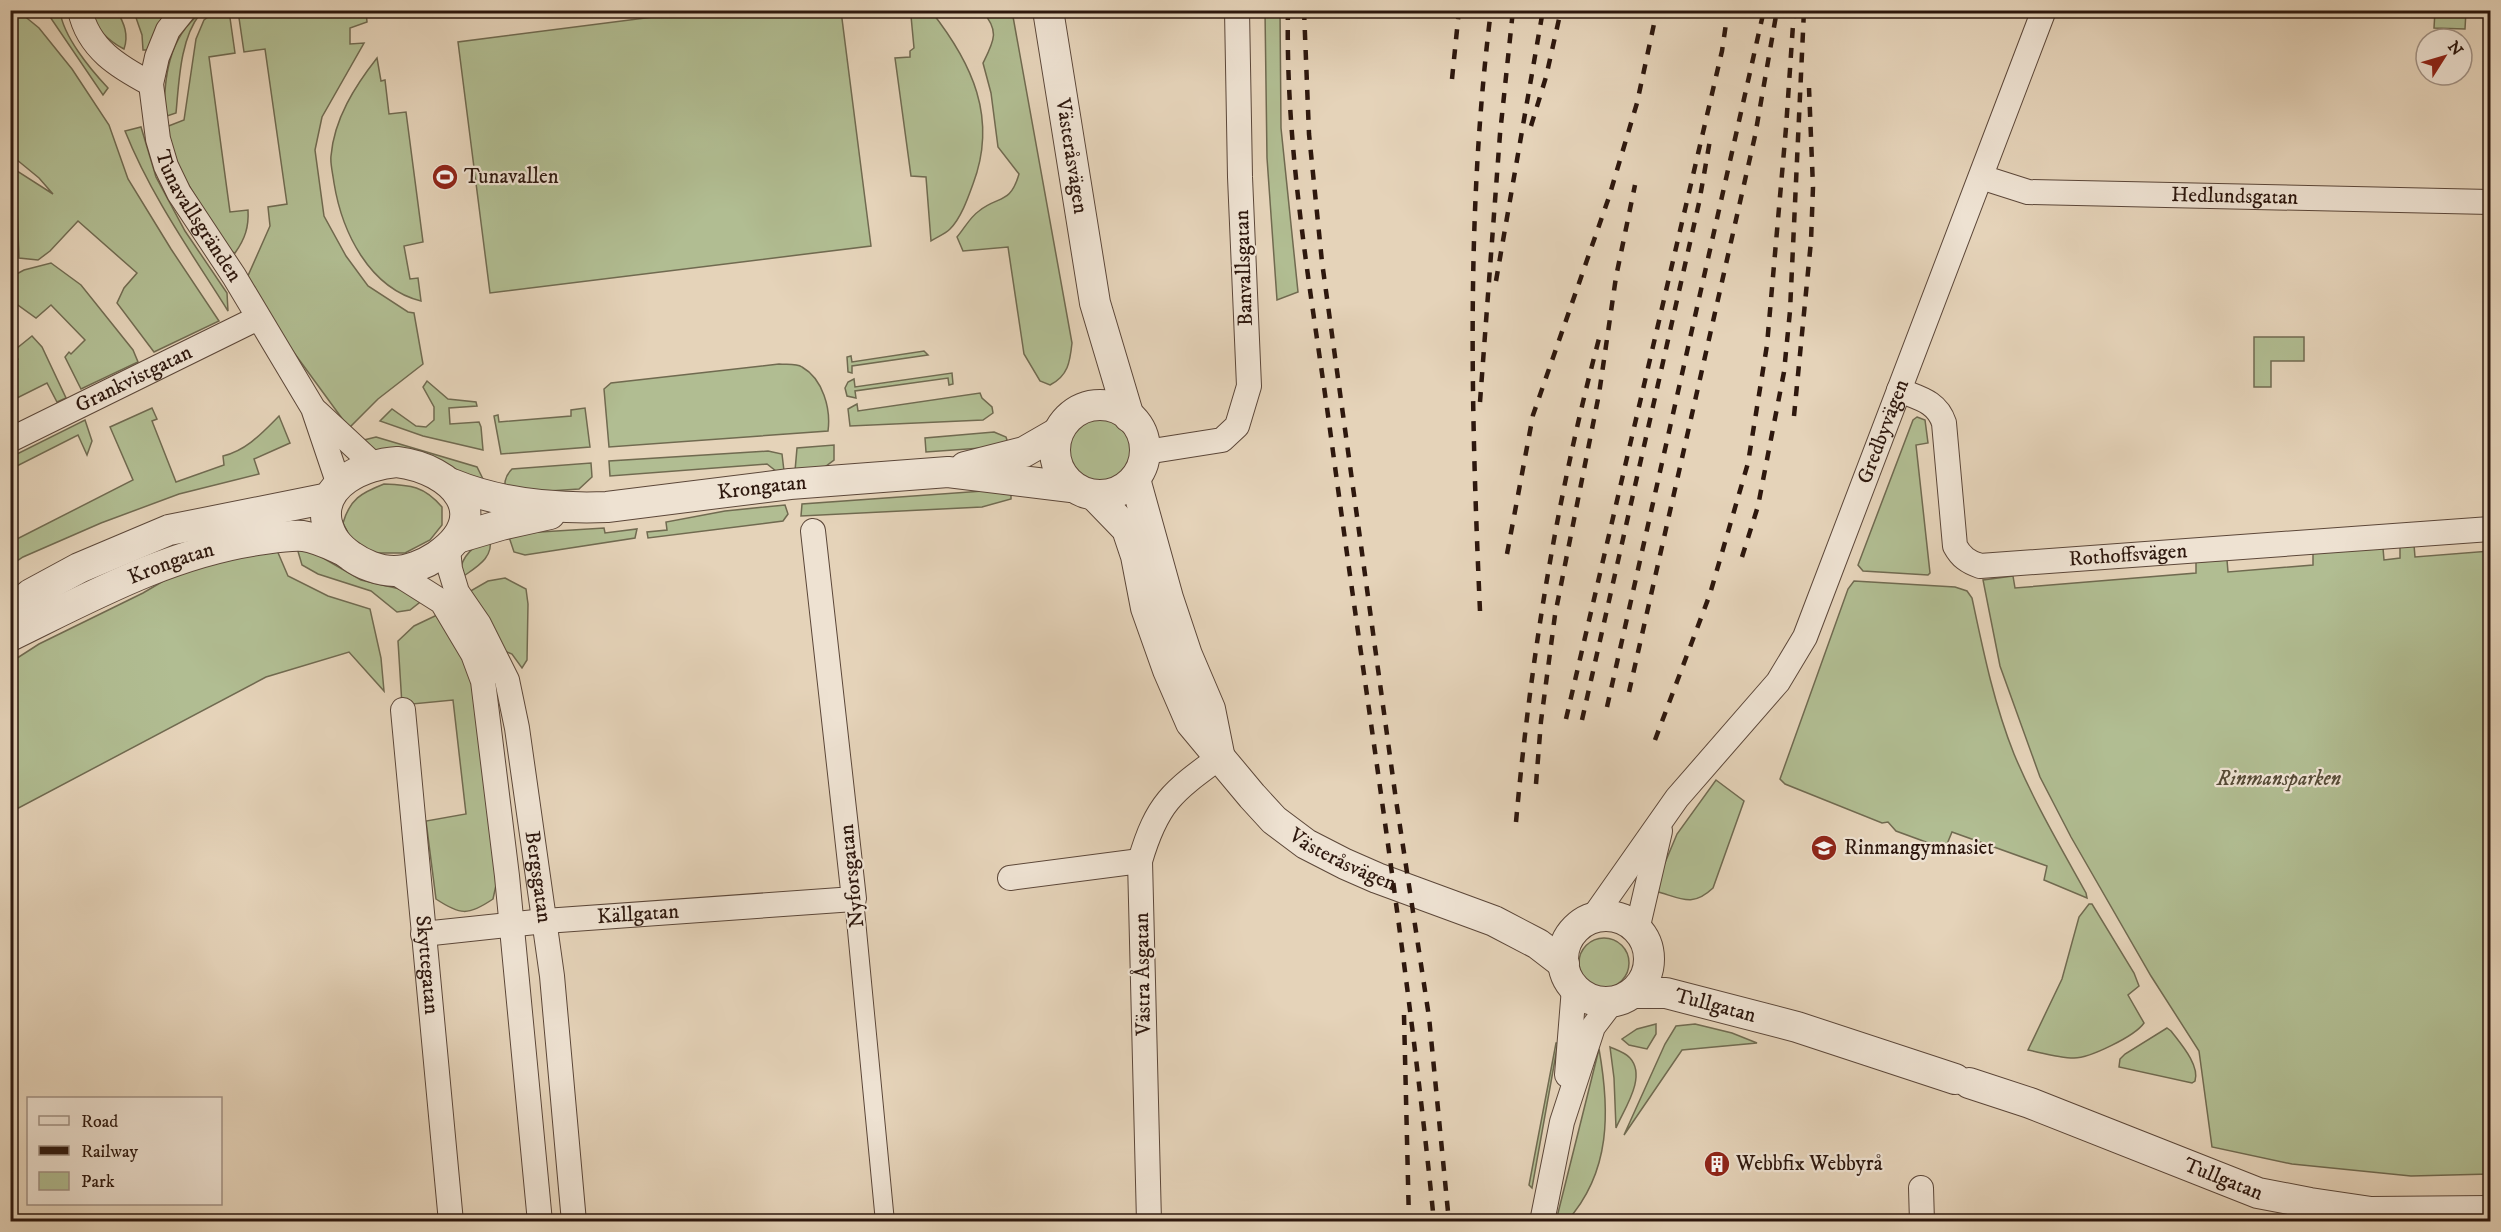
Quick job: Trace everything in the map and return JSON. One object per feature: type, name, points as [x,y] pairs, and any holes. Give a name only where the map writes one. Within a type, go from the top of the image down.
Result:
[{"type":"street","points":[[80,10],[92,41],[114,63],[151,84]]},
{"type":"street","name":"Tunavallsgränden","points":[[184,10],[168,30],[157,57],[151,84],[158,139],[166,166],[179,194],[234,276],[314,408],[374,465]]},
{"type":"street","name":"Västeråsvägen","points":[[1048,10],[1095,303],[1129,417]]},
{"type":"street","name":"Banvallsgatan","points":[[1141,465],[1222,440],[1237,426],[1249,386],[1240,177],[1237,10]]},
{"type":"street","name":"Gredbyvägen","points":[[1587,921],[1621,880],[1646,840],[1694,777],[1762,702],[1793,660],[1815,614],[2044,10]]},
{"type":"street","name":"Hedlundsgatan","points":[[1981,177],[2028,192],[2490,202]]},
{"type":"street","name":"Västeråsvägen","points":[[1092,406],[1096,378],[1095,303]]},
{"type":"street","name":"Grankvistgatan","points":[[10,440],[258,318]]},
{"type":"street","name":"Rothoffsvägen","points":[[1899,390],[1930,403],[1941,413],[1944,423],[1955,546],[1960,555],[1980,566],[2490,529]]},
{"type":"street","points":[[1106,405],[1118,408],[1138,426],[1144,439],[1141,465],[1113,493],[1083,491],[1062,476],[1055,446],[1057,434],[1066,420],[1077,411],[1092,406],[1106,405]]},
{"type":"street","name":"Tunavallsgränden","points":[[314,408],[334,491]]},
{"type":"street","name":"Krongatan","points":[[452,484],[499,500],[576,508],[607,507],[790,484],[948,472],[1024,452],[1057,434]]},
{"type":"street","points":[[397,462],[413,464],[438,473],[452,484],[462,498],[463,527],[452,543],[421,564],[393,571],[359,561],[342,550],[330,536],[326,517],[334,491],[358,472],[374,465],[397,462]]},
{"type":"street","name":"Västeråsvägen","points":[[1141,465],[1168,598],[1187,655],[1210,709],[1220,757]]},
{"type":"street","name":"Krongatan","points":[[948,472],[1083,491]]},
{"type":"street","name":"Krongatan","points":[[10,612],[31,594],[79,568],[169,530],[334,491]]},
{"type":"street","name":"Västeråsvägen","points":[[1083,491],[1127,530],[1136,556],[1146,608],[1168,670],[1191,723],[1274,820],[1306,844],[1377,878],[1494,921],[1538,944],[1569,976]]},
{"type":"street","name":"Krongatan","points":[[452,543],[501,525],[576,508]]},
{"type":"street","name":"Nyforsgatan","points":[[813,531],[854,899],[885,1221]]},
{"type":"street","name":"Krongatan","points":[[10,636],[136,574],[230,544],[304,536],[322,540],[342,550]]},
{"type":"street","name":"Bergsgatan","points":[[452,543],[450,568],[458,592],[479,624],[507,680],[517,728],[552,976],[574,1221]]},
{"type":"street","name":"Bergsgatan","points":[[393,571],[442,602],[473,654],[483,681],[512,926],[540,1221]]},
{"type":"street","name":"Skyttegatan","points":[[403,710],[451,1221]]},
{"type":"street","name":"Västra Åsgatan","points":[[1149,1221],[1140,861],[1159,811],[1180,786],[1220,757]]},
{"type":"street","name":"Gredbyvägen","points":[[1643,940],[1664,817]]},
{"type":"street","points":[[1011,878],[1140,861]]},
{"type":"street","name":"Källgatan","points":[[423,934],[545,921],[854,899]]},
{"type":"street","points":[[1542,1221],[1562,1122],[1593,1027],[1622,998],[1642,983],[1647,972],[1643,940],[1621,918],[1606,916],[1587,921],[1566,943],[1569,976],[1562,1122]]},
{"type":"street","name":"Västeråsvägen","points":[[1494,921],[1544,928],[1587,921]]},
{"type":"street","name":"Tullgatan","points":[[1643,940],[1674,974],[1797,1027]]},
{"type":"street","points":[[1569,976],[1593,1000],[1622,998]]},
{"type":"street","name":"Tullgatan","points":[[1622,998],[1666,993],[1797,1027],[2030,1103],[2310,1212],[2490,1211]]},
{"type":"street","points":[[1921,1188],[1922,1221]]},
{"type":"green space","points":[[17,10],[39,28],[72,69],[109,125],[128,179],[219,321],[154,352],[117,303],[124,288],[137,273],[78,221],[50,251],[38,260],[19,258],[16,183],[11,183],[11,167],[53,194],[39,178],[11,155],[10,11]]},
{"type":"green space","points":[[708,10],[841,11],[871,246],[490,293],[458,42]]},
{"type":"green space","points":[[46,11],[60,11],[66,31],[72,41],[108,88],[103,95]]},
{"type":"green space","points":[[89,11],[117,11],[125,29],[124,49],[102,33]]},
{"type":"green space","points":[[169,11],[148,50],[143,50],[142,35],[134,12]]},
{"type":"green space","points":[[216,11],[229,11],[235,53],[209,57],[230,212],[248,210],[246,233],[235,253],[229,251],[180,171],[166,127],[184,120],[196,39],[204,20]]},
{"type":"green space","points":[[238,11],[366,11],[367,22],[350,28],[350,44],[364,43],[322,117],[315,150],[324,216],[346,256],[368,286],[408,312],[414,313],[423,364],[378,399],[349,428],[284,339],[247,278],[270,226],[268,207],[287,204],[265,49],[244,52]]},
{"type":"green space","points":[[904,11],[931,11],[946,31],[969,71],[982,114],[983,136],[980,160],[973,184],[958,219],[950,229],[931,241],[926,177],[911,176],[895,58],[910,57],[910,51],[914,48],[911,16],[904,16]]},
{"type":"green space","points":[[982,11],[1012,11],[1072,343],[1067,368],[1061,377],[1050,385],[1040,381],[1024,354],[1008,247],[963,251],[957,237],[976,214],[1012,191],[1019,174],[998,147],[991,93],[983,63],[992,42],[993,30]]},
{"type":"green space","points":[[1265,11],[1280,11],[1281,128],[1298,292],[1277,300],[1267,158]]},
{"type":"green space","points":[[2435,11],[2466,11],[2465,27],[2434,27]]},
{"type":"green space","points":[[200,14],[193,24],[184,48],[176,113],[164,117],[165,88],[170,60],[181,35]]},
{"type":"green space","points":[[377,58],[381,81],[385,80],[389,114],[406,112],[423,242],[404,246],[410,279],[418,278],[421,301],[387,284],[361,255],[344,220],[334,183],[331,159],[336,129],[347,104]]},
{"type":"green space","points":[[141,127],[156,177],[185,231],[227,293],[228,311],[172,223],[135,155],[125,131]]},
{"type":"green space","points":[[51,263],[81,285],[133,350],[138,362],[81,389],[65,357],[85,340],[51,305],[36,318],[11,300],[11,277],[24,270]]},
{"type":"green space","points":[[32,336],[42,347],[66,398],[57,402],[47,383],[11,401],[11,367],[18,359],[11,353]]},
{"type":"green space","points":[[2254,337],[2304,337],[2304,361],[2271,361],[2271,387],[2254,387]]},
{"type":"green space","points":[[924,351],[928,355],[852,366],[852,373],[848,372],[847,357],[851,356],[852,362]]},
{"type":"green space","points":[[779,364],[800,366],[815,379],[827,404],[828,431],[609,447],[604,389],[611,383]]},
{"type":"green space","points":[[952,373],[953,384],[949,385],[948,378],[855,391],[856,398],[847,396],[845,388],[848,382],[854,379],[855,387]]},
{"type":"green space","points":[[427,381],[448,399],[476,402],[477,406],[449,408],[450,424],[479,422],[483,450],[423,436],[380,421],[392,409],[416,426],[426,427],[434,420],[434,407],[423,387]]},
{"type":"green space","points":[[980,393],[992,407],[993,413],[983,420],[850,426],[848,409],[857,404],[858,411]]},
{"type":"green space","points":[[152,408],[157,419],[152,421],[176,482],[224,465],[223,456],[247,445],[279,416],[290,443],[254,459],[259,474],[179,494],[101,523],[23,557],[11,565],[11,542],[133,480],[110,427]]},
{"type":"green space","points":[[585,408],[590,447],[501,454],[494,416],[498,415],[499,422],[571,416],[571,410]]},
{"type":"green space","points":[[1917,417],[1925,420],[1928,443],[1916,445],[1930,573],[1928,575],[1863,571],[1858,565],[1913,420]]},
{"type":"green space","points":[[1101,418],[1114,421],[1125,428],[1132,439],[1135,452],[1132,465],[1125,476],[1114,483],[1101,486],[1088,483],[1077,476],[1070,465],[1067,452],[1070,439],[1077,428],[1088,421]]},
{"type":"green space","points":[[85,420],[92,441],[87,455],[78,435],[11,469],[11,457]]},
{"type":"green space","points":[[994,432],[1006,437],[1009,446],[926,452],[925,438]]},
{"type":"green space","points":[[376,437],[477,467],[484,481],[373,449],[364,440]]},
{"type":"green space","points":[[834,445],[834,460],[822,469],[795,471],[797,448]]},
{"type":"green space","points":[[768,451],[782,454],[784,471],[776,471],[767,464],[610,476],[609,461]]},
{"type":"green space","points":[[591,463],[592,477],[579,489],[506,494],[505,481],[512,469]]},
{"type":"green space","points":[[384,484],[416,488],[429,495],[442,507],[442,525],[430,540],[405,553],[376,553],[360,546],[350,537],[343,523],[349,508],[363,494]]},
{"type":"green space","points":[[1011,489],[1011,499],[982,507],[801,516],[802,504]]},
{"type":"green space","points":[[785,505],[788,514],[783,521],[648,538],[647,532],[667,530],[666,522],[725,511]]},
{"type":"green space","points":[[604,528],[605,533],[637,529],[635,538],[525,555],[514,552],[508,534]]},
{"type":"green space","points":[[490,537],[491,545],[487,557],[461,578],[460,571],[464,558],[473,548]]},
{"type":"green space","name":"Rinmansparken","points":[[2414,545],[2415,557],[2490,551],[2490,1174],[2411,1176],[2292,1164],[2212,1147],[2199,1051],[2151,976],[2071,837],[2040,777],[2000,666],[1983,580],[2013,576],[2015,588],[2196,573],[2196,562],[2227,560],[2228,572],[2313,565],[2313,553],[2383,548],[2384,560],[2400,558],[2400,546]]},
{"type":"green space","points":[[276,548],[288,576],[328,596],[370,609],[381,658],[384,691],[349,652],[266,677],[11,812],[11,662],[39,644],[143,593],[182,570]]},
{"type":"green space","points":[[297,548],[318,555],[361,580],[413,592],[424,599],[410,610],[397,612],[371,591],[318,574],[302,565]]},
{"type":"green space","points":[[505,578],[526,589],[527,660],[522,668],[512,654],[502,650],[467,593],[488,581]]},
{"type":"green space","points":[[1854,581],[1955,587],[1967,591],[1972,598],[1995,696],[2014,754],[2087,898],[2044,880],[2047,866],[1952,832],[1945,849],[1896,831],[1888,822],[1882,823],[1785,784],[1780,779],[1848,589]]},
{"type":"green space","points":[[437,615],[466,661],[482,714],[498,876],[493,899],[470,911],[458,911],[436,899],[426,821],[466,814],[453,700],[402,705],[398,641],[414,626]]},
{"type":"green space","points":[[1716,780],[1744,801],[1713,888],[1692,900],[1655,891],[1677,834]]},
{"type":"green space","points":[[2089,904],[2092,904],[2134,973],[2139,986],[2128,995],[2144,1023],[2122,1040],[2081,1057],[2062,1057],[2028,1050],[2062,979],[2079,917]]},
{"type":"green space","points":[[1599,938],[1609,938],[1622,945],[1629,958],[1629,968],[1622,981],[1609,988],[1599,988],[1590,984],[1583,977],[1579,968],[1579,958],[1583,949],[1590,942]]},
{"type":"green space","points":[[1656,1024],[1656,1034],[1647,1049],[1629,1045],[1622,1039],[1637,1029]]},
{"type":"green space","points":[[1695,1024],[1732,1033],[1757,1043],[1682,1050],[1624,1135],[1665,1044],[1676,1026]]},
{"type":"green space","points":[[2167,1028],[2192,1061],[2195,1068],[2195,1081],[2192,1083],[2119,1067],[2120,1059],[2125,1054]]},
{"type":"green space","points":[[1556,1043],[1558,1043],[1532,1188],[1529,1185]]},
{"type":"green space","points":[[1610,1047],[1630,1058],[1635,1066],[1636,1074],[1632,1093],[1616,1128],[1614,1078]]},
{"type":"green space","points":[[1599,1049],[1605,1095],[1605,1118],[1604,1140],[1599,1161],[1592,1182],[1581,1202],[1567,1221],[1556,1221]]},
{"type":"railway","points":[[1288,10],[1291,117],[1301,224],[1399,927],[1434,1222]]},
{"type":"railway","points":[[1304,10],[1309,134],[1322,262],[1396,800],[1429,1017],[1449,1222]]},
{"type":"railway","points":[[1452,79],[1459,10]]},
{"type":"railway","points":[[1480,611],[1474,460],[1474,235],[1477,160],[1491,10]]},
{"type":"railway","points":[[1480,402],[1500,134],[1513,10]]},
{"type":"railway","points":[[1496,281],[1543,10]]},
{"type":"railway","points":[[1531,126],[1546,77],[1561,10]]},
{"type":"railway","points":[[1507,554],[1533,415],[1609,197],[1637,103],[1657,10]]},
{"type":"railway","points":[[1566,719],[1722,51],[1728,10]]},
{"type":"railway","points":[[1607,707],[1764,10]]},
{"type":"railway","points":[[1629,692],[1755,136],[1777,10]]},
{"type":"railway","points":[[1655,740],[1710,594],[1748,463],[1767,345],[1794,10]]},
{"type":"railway","points":[[1742,557],[1758,506],[1784,372],[1790,311],[1804,10]]},
{"type":"railway","points":[[1794,416],[1811,241],[1813,187],[1809,88]]},
{"type":"railway","points":[[1582,720],[1699,203],[1710,140]]},
{"type":"railway","points":[[1536,784],[1541,721],[1555,615],[1599,394],[1616,277],[1635,185]]},
{"type":"railway","points":[[1516,822],[1529,698],[1547,576],[1571,455],[1600,335]]},
{"type":"railway","points":[[1404,1015],[1409,1222]]},
{"type":"place","name":"Tunavallen","points":[[445,177]]},
{"type":"place","name":"Rinmangymnasiet","points":[[1824,848]]},
{"type":"place","name":"Webbfix Webbyrå","points":[[1717,1164]]}]
